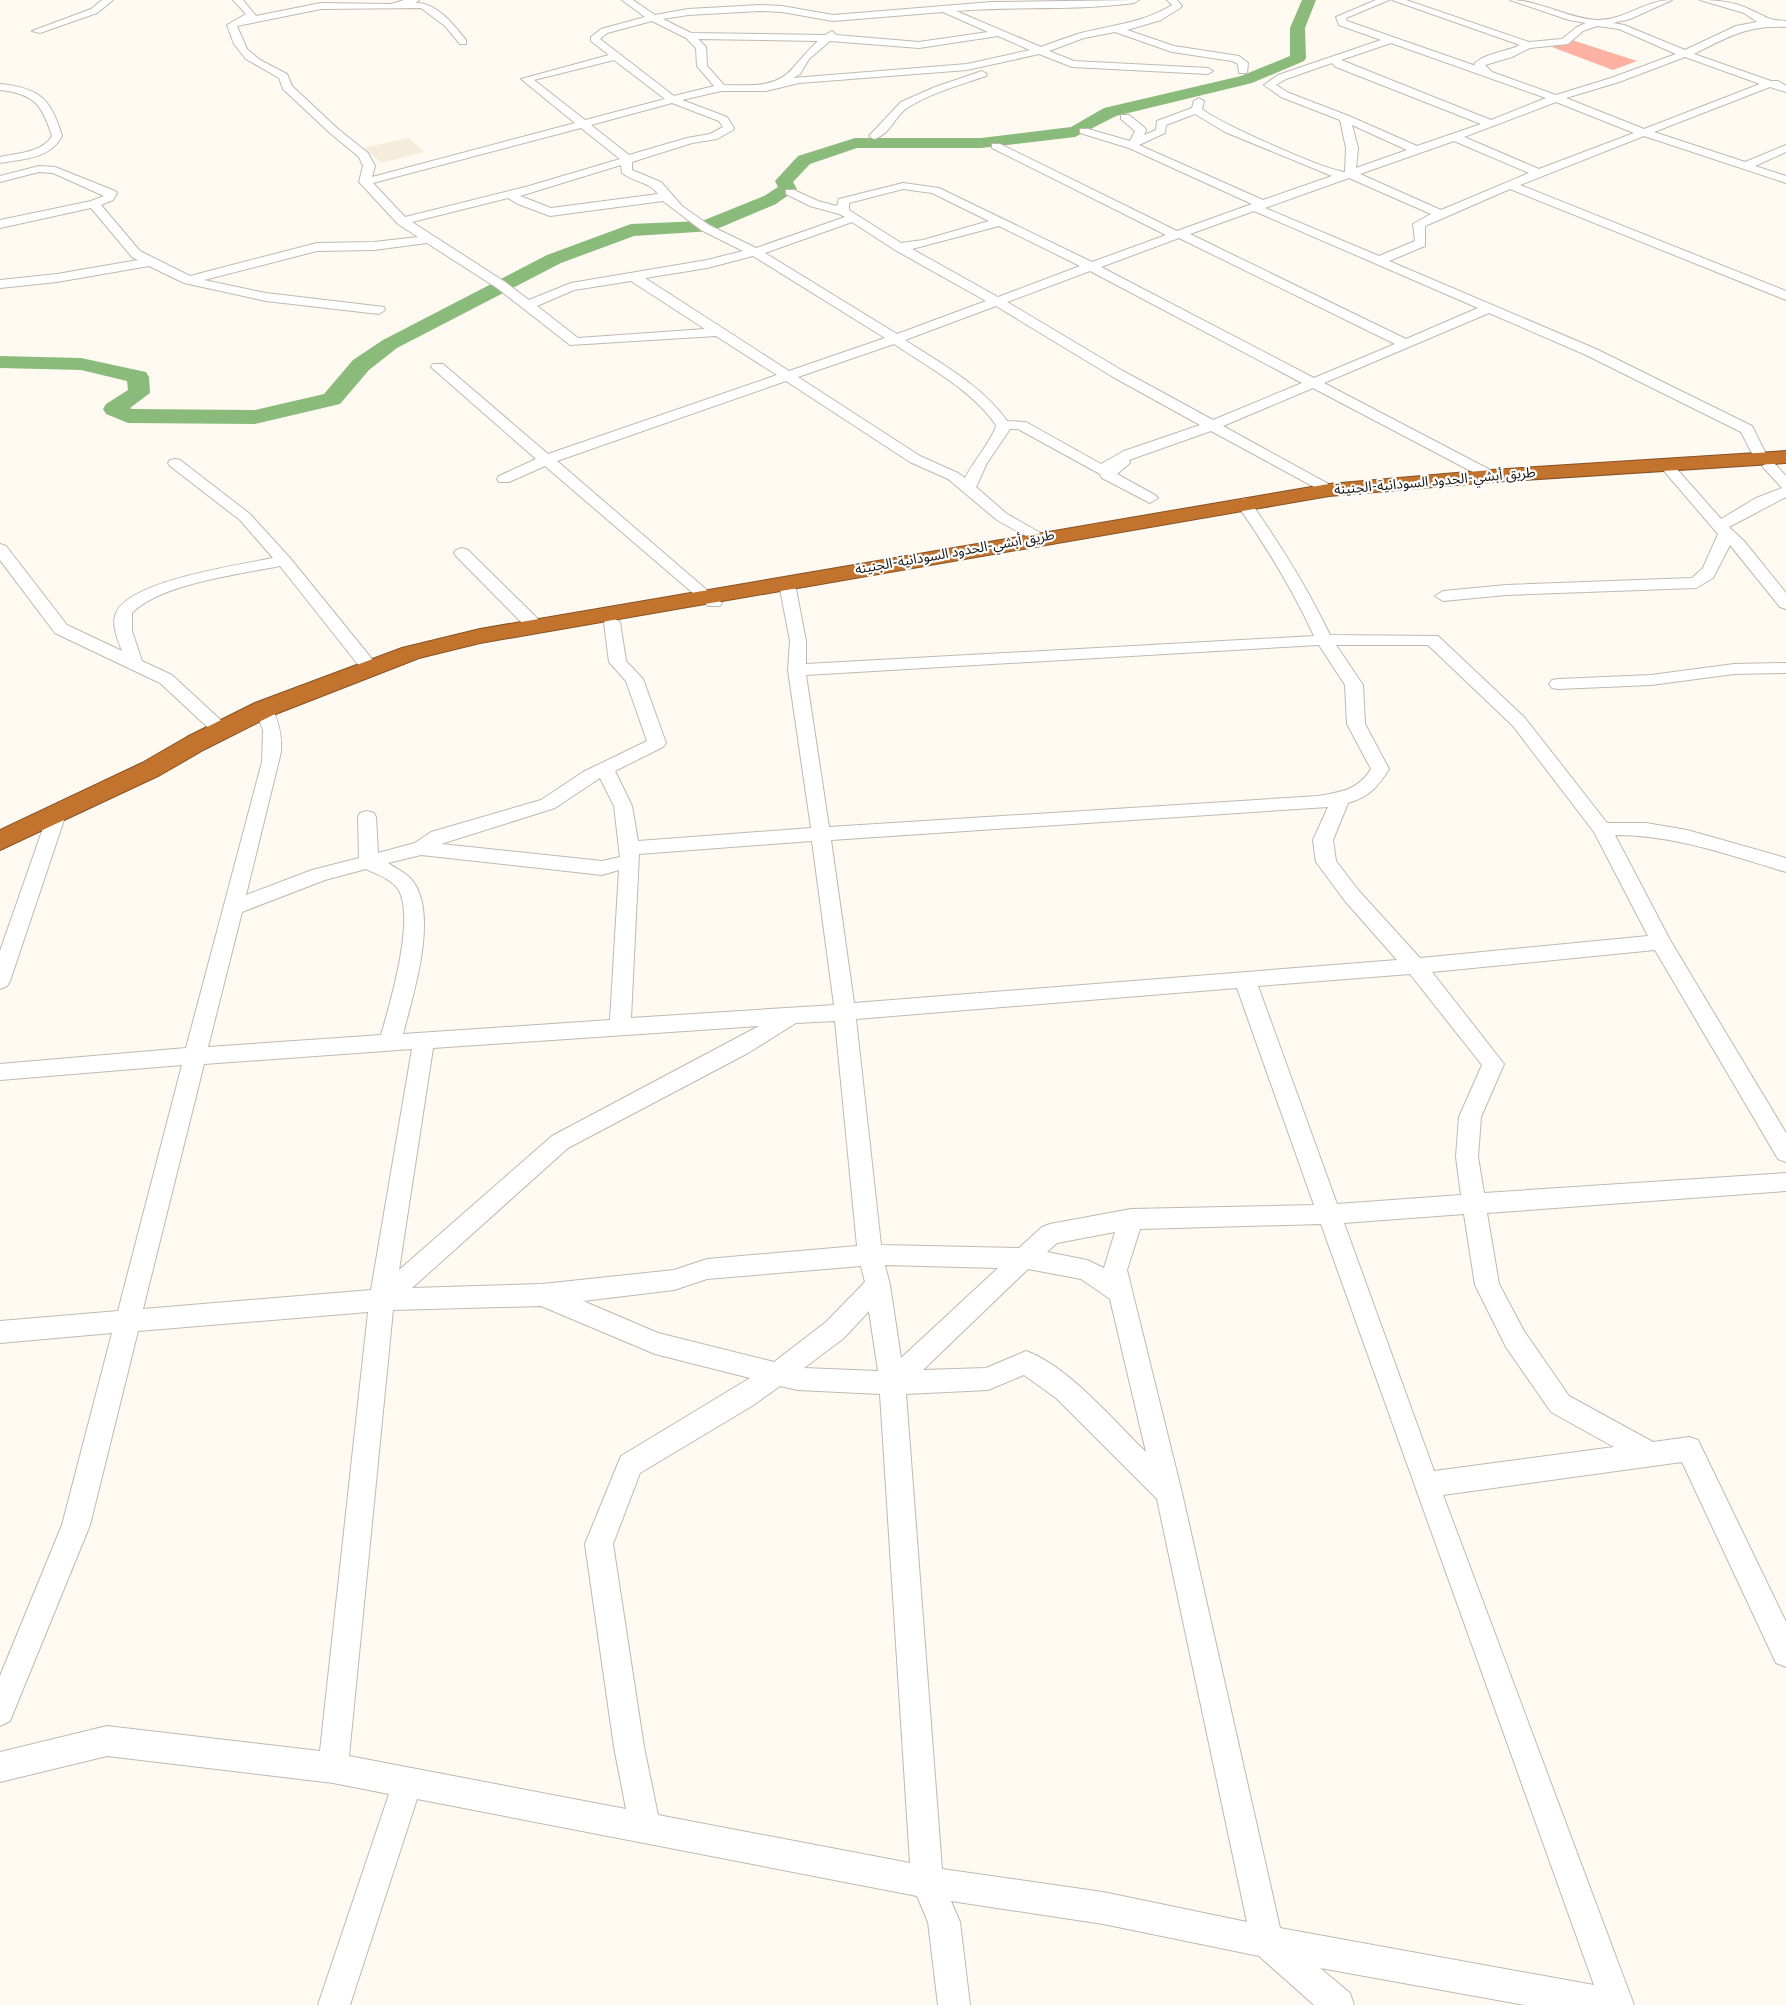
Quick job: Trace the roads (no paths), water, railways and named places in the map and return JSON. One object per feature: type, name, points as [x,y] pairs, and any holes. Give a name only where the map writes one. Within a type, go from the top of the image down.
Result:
[{"type":"highway","points":[[2,836],[57,814],[152,769],[221,730],[267,715],[374,670],[484,645],[612,622],[711,600],[788,589],[1246,506],[1390,488],[1671,471],[1775,461]]},
{"type":"highway","name":"طريق أبشي-الحدود السودانية-الجنينة","points":[[1246,506],[1329,490],[1390,488],[1491,476],[1775,461]]},
{"type":"highway","name":"طريق أبشي-الحدود السودانية-الجنينة","points":[[374,670],[440,645],[535,626],[711,600],[1040,539],[1142,525]]},
{"type":"highway","points":[[152,769],[216,748],[267,715]]},
{"type":"street","points":[[37,31],[94,11],[97,6],[108,0]]},
{"type":"street","points":[[232,25],[252,15],[239,0]]},
{"type":"street","points":[[392,7],[414,0]]},
{"type":"street","points":[[627,0],[653,18],[689,36],[701,47],[702,66],[721,88]]},
{"type":"street","points":[[688,12],[710,0]]},
{"type":"street","points":[[1072,0],[1082,5]]},
{"type":"street","points":[[689,36],[846,39],[943,10],[992,6],[1096,5],[1134,0]]},
{"type":"street","points":[[967,67],[1042,50],[1082,36],[1149,22],[1178,6],[1172,0]]},
{"type":"street","points":[[1383,0],[1341,17],[1342,23],[1556,98],[1605,116],[1621,125],[1786,180]]},
{"type":"street","points":[[1396,0],[1528,45]]},
{"type":"street","points":[[1516,0],[1541,10],[1621,27],[1685,54],[1786,89]]},
{"type":"street","points":[[1489,75],[1479,64],[1485,60],[1508,55],[1528,45],[1565,42],[1580,29],[1595,23],[1628,17],[1667,0]]},
{"type":"street","points":[[1704,0],[1747,10],[1766,22],[1786,24]]},
{"type":"street","points":[[232,25],[321,6],[423,5],[448,24],[463,42]]},
{"type":"street","points":[[402,221],[511,195],[691,140],[713,137],[729,128],[723,119],[673,100],[594,39],[604,31],[653,18],[688,12],[760,8],[782,9],[833,18],[863,10],[885,28],[936,44],[998,33]]},
{"type":"street","points":[[943,10],[1072,64]]},
{"type":"street","points":[[504,479],[548,459],[895,339],[1258,205],[1491,124],[1556,98],[1615,80],[1685,54],[1739,28],[1786,15]]},
{"type":"street","points":[[833,18],[838,31],[846,39]]},
{"type":"street","points":[[232,25],[239,47],[245,54],[263,68],[283,76],[287,87],[334,131],[364,155],[369,166],[365,182]]},
{"type":"street","points":[[1117,30],[1172,50],[1235,58],[1243,63],[1243,71]]},
{"type":"street","points":[[772,87],[796,72],[805,57],[825,38],[838,31]]},
{"type":"street","points":[[1390,40],[1282,77],[1269,85],[1285,95],[1345,118],[1416,150]]},
{"type":"street","points":[[617,56],[526,80],[627,159]]},
{"type":"street","points":[[1334,58],[1340,65],[1491,124]]},
{"type":"street","points":[[1049,64],[1208,71]]},
{"type":"street","points":[[365,182],[673,100],[691,93],[721,88],[772,87],[799,81],[967,67],[1027,65]]},
{"type":"street","points":[[874,136],[886,129],[900,108],[946,86],[1004,66]]},
{"type":"street","points":[[1380,260],[1421,243],[1419,224],[1441,214],[1539,173],[1786,78]]},
{"type":"street","points":[[0,87],[36,94],[47,107],[57,136],[52,145],[45,148],[0,160]]},
{"type":"street","points":[[1134,143],[1161,131],[1161,123],[1198,106],[1206,118],[1229,130],[1441,214]]},
{"type":"street","points":[[1125,117],[1141,130],[1134,143]]},
{"type":"street","points":[[1345,118],[1352,148],[1346,175]]},
{"type":"street","points":[[1084,131],[1134,143],[1258,205],[1591,352],[1747,429],[1775,461],[1786,485]]},
{"type":"street","points":[[1454,137],[1539,173]]},
{"type":"street","points":[[996,146],[1406,344]]},
{"type":"street","points":[[1746,166],[1786,148]]},
{"type":"street","points":[[627,159],[626,171],[633,176],[657,184],[664,197],[723,238],[755,252],[895,339],[972,392],[999,414],[1003,425],[1002,432],[978,462],[968,488]]},
{"type":"street","points":[[0,179],[39,169],[55,170],[111,193],[110,198],[94,204],[0,224]]},
{"type":"street","points":[[365,182],[402,221],[501,285],[575,342],[718,332]]},
{"type":"street","points":[[845,215],[843,201],[903,186],[935,190],[1092,267],[1491,476]]},
{"type":"street","points":[[1509,186],[1786,296]]},
{"type":"street","points":[[790,192],[814,204],[845,215],[998,302],[1118,374],[1329,490]]},
{"type":"street","points":[[511,195],[522,202],[550,212],[664,197]]},
{"type":"street","points":[[94,204],[136,254],[188,280],[266,297],[379,310]]},
{"type":"street","points":[[526,306],[571,287],[707,264],[755,252],[845,215]]},
{"type":"street","points":[[899,247],[924,244],[1000,222]]},
{"type":"street","points":[[188,280],[316,247],[374,246],[427,239]]},
{"type":"street","points":[[0,284],[57,278],[154,261]]},
{"type":"street","points":[[634,277],[915,459],[953,476],[1002,517],[1040,539]]},
{"type":"street","points":[[1003,425],[1021,425],[1101,470],[1129,454],[1214,425],[1490,308]]},
{"type":"street","points":[[438,367],[711,600]]},
{"type":"street","points":[[1150,498],[1107,475],[1129,460],[1167,441]]},
{"type":"street","points":[[174,463],[245,517],[374,670]]},
{"type":"street","points":[[1671,471],[1722,530],[1738,544],[1786,604]]},
{"type":"street","points":[[1443,596],[1506,590],[1696,583],[1702,581],[1709,572],[1722,530],[1761,504],[1770,495],[1786,492]]},
{"type":"street","points":[[421,848],[602,868],[630,854],[820,834],[1318,802],[1354,796],[1367,789],[1380,769],[1356,723],[1354,685],[1324,640],[1302,593],[1246,506]]},
{"type":"street","points":[[462,553],[535,626]]},
{"type":"street","points":[[3,558],[60,629],[166,679],[221,730]]},
{"type":"street","points":[[135,666],[122,622],[125,610],[141,597],[194,580],[284,561]]},
{"type":"street","points":[[788,589],[798,641],[797,670],[845,1012],[870,1255],[878,1285],[892,1383],[927,1882],[944,1922],[954,2005]]},
{"type":"street","points":[[232,908],[320,875],[421,848],[438,837],[548,804],[589,776],[657,743],[634,679],[618,662],[612,622]]},
{"type":"street","points":[[797,670],[1324,640],[1434,641],[1519,722],[1602,829],[1661,942],[1786,1153]]},
{"type":"street","points":[[1558,684],[1651,681],[1734,669],[1786,668]]},
{"type":"street","points":[[0,1711],[76,1525],[232,908],[262,794],[271,769],[273,734],[267,715]]},
{"type":"street","points":[[605,769],[623,806],[630,854],[620,1026]]},
{"type":"street","points":[[1341,798],[1323,840],[1326,862],[1413,966],[1431,984],[1493,1064],[1470,1117],[1467,1157],[1487,1285],[1515,1339],[1560,1404],[1651,1454]]},
{"type":"street","points":[[0,981],[57,814]]},
{"type":"street","points":[[367,818],[369,862]]},
{"type":"street","points":[[1602,829],[1646,829],[1687,836],[1786,865]]},
{"type":"street","points":[[369,862],[405,884],[415,906],[404,991],[390,1043]]},
{"type":"street","points":[[0,1072],[195,1056],[845,1012],[1413,966],[1661,942]]},
{"type":"street","points":[[1245,980],[1616,2005]]},
{"type":"street","points":[[382,1300],[560,1142],[740,1047],[792,1016]]},
{"type":"street","points":[[333,1767],[382,1300],[424,1040]]},
{"type":"street","points":[[892,1383],[1050,1234],[1131,1220],[1329,1214],[1786,1182]]},
{"type":"street","points":[[1131,1220],[1115,1270],[1119,1292],[1169,1493],[1267,1942],[1338,2005]]},
{"type":"street","points":[[0,1332],[382,1300],[542,1295],[674,1280],[707,1269],[870,1255],[1024,1258],[1088,1270],[1119,1292]]},
{"type":"street","points":[[645,1827],[629,1747],[599,1544],[630,1465],[743,1398],[777,1374],[835,1330],[878,1285]]},
{"type":"street","points":[[542,1295],[655,1343],[798,1379],[892,1383],[988,1379],[1026,1362],[1065,1390],[1169,1493]]},
{"type":"street","points":[[1426,1485],[1689,1449],[1786,1653]]},
{"type":"street","points":[[0,1767],[107,1741],[333,1767],[927,1882],[1103,1908],[1267,1942],[1616,2005]]},
{"type":"street","points":[[334,2005],[408,1782]]},
{"type":"waterway","points":[[0,362],[81,364],[138,377],[139,393],[114,409],[128,416],[255,417],[332,399],[361,365],[390,344],[554,259],[631,230],[705,227],[770,200],[788,189],[784,181],[804,160],[855,143],[981,143],[1075,132],[1110,112],[1246,80],[1298,58],[1296,44],[1298,28],[1309,0]]}]
